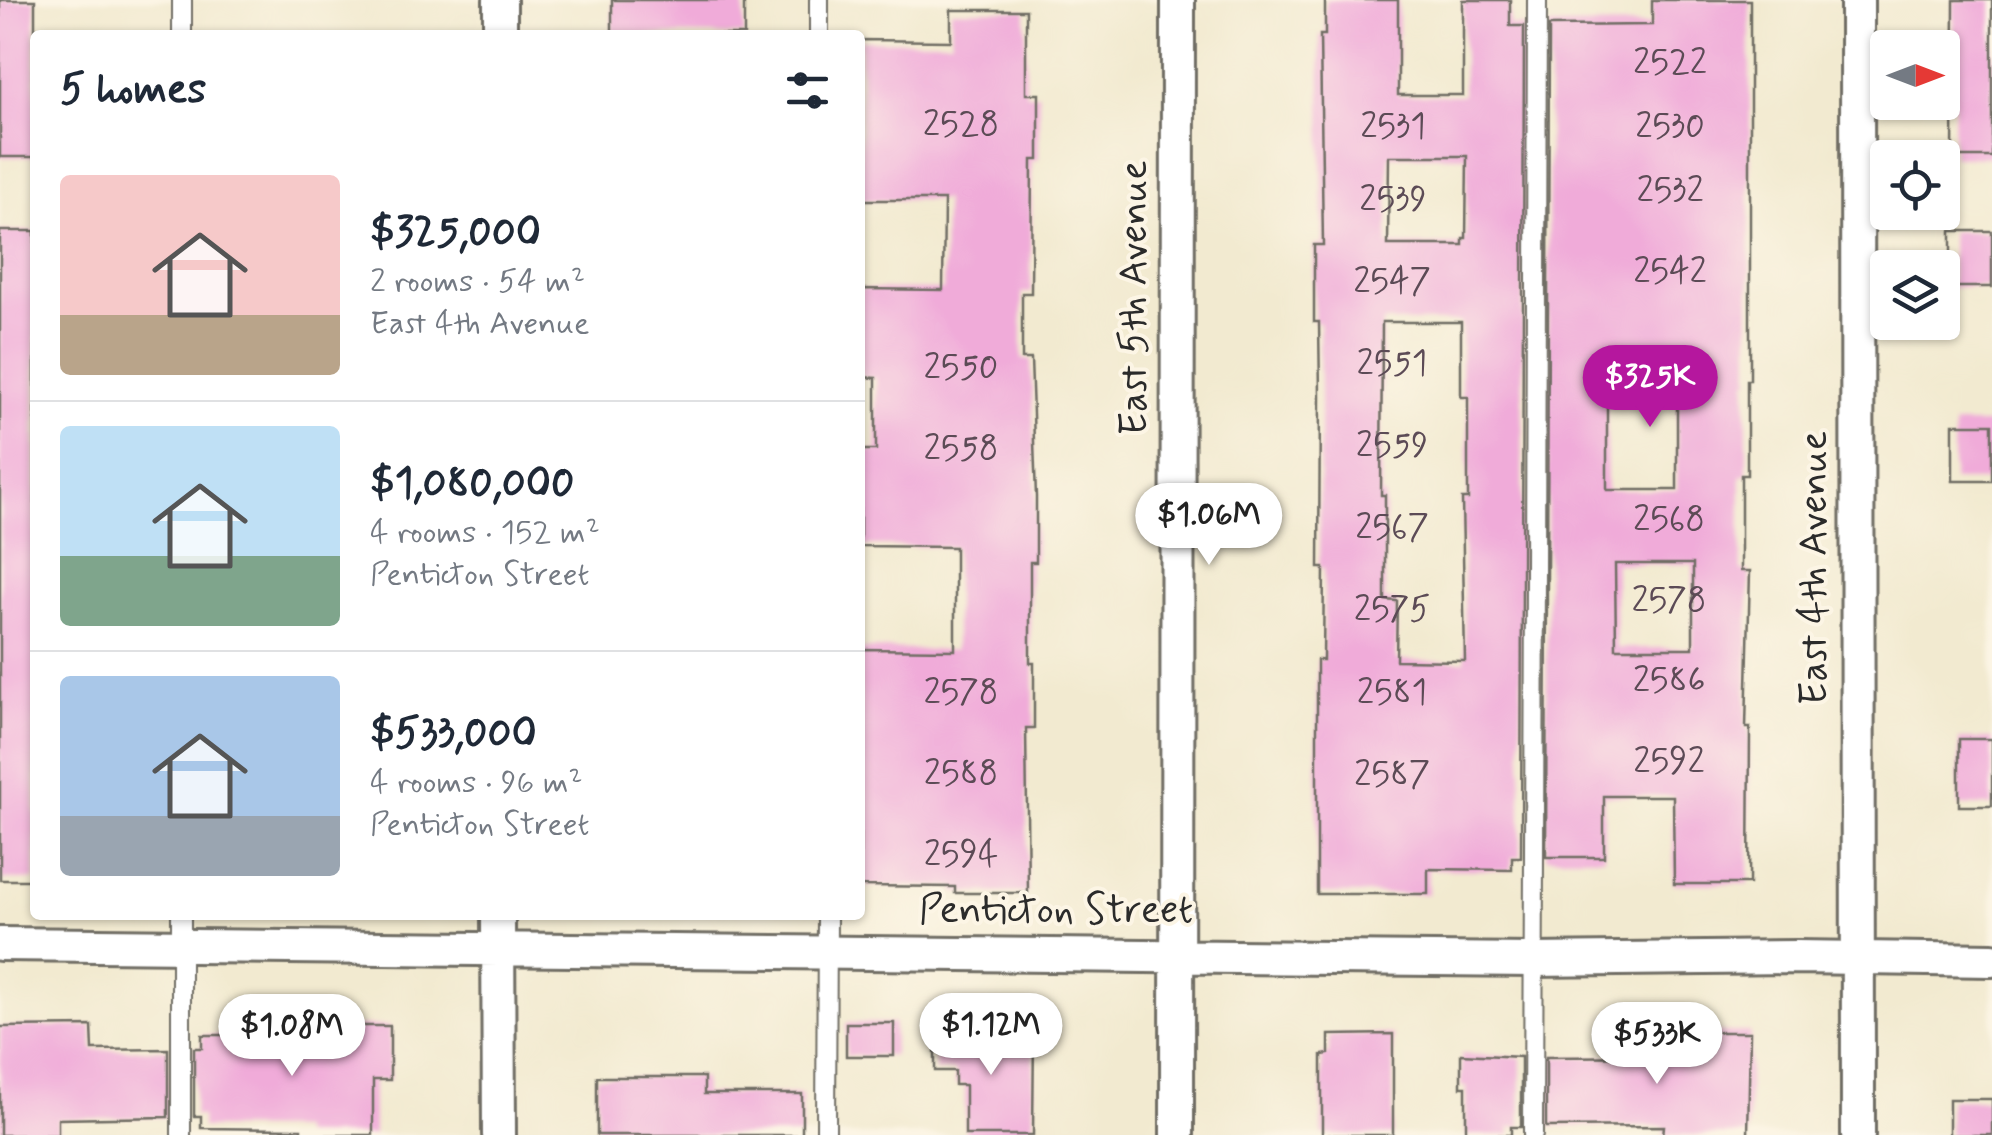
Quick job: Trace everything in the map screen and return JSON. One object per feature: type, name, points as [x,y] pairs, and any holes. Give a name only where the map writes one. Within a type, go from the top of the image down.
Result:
[{"type":"street","points":[[500,0],[500,30]]},
{"type":"street","name":"East 5th Avenue","points":[[1177,1135],[1178,0]]},
{"type":"street","name":"East 4th Avenue","points":[[1857,0],[1858,1135]]},
{"type":"street","points":[[498,920],[499,1135]]},
{"type":"street","name":"Penticton Street","points":[[0,944],[181,931],[498,951],[1992,960]]},
{"type":"lane","points":[[182,0],[182,30]]},
{"type":"lane","points":[[819,0],[819,30]]},
{"type":"lane","points":[[1533,1135],[1537,0]]},
{"type":"lane","points":[[826,1135],[827,920]]},
{"type":"lane","points":[[181,931],[181,1135]]},
{"type":"building","points":[[0,0],[35,0],[35,30],[30,30],[30,157],[0,157]]},
{"type":"building","points":[[612,0],[744,0],[744,30],[612,30]]},
{"type":"building","points":[[1325,0],[1398,0],[1398,95],[1463,95],[1463,0],[1510,0],[1510,26],[1524,26],[1521,857],[1512,857],[1512,870],[1428,869],[1428,894],[1317,894],[1317,660],[1323,660],[1324,568],[1319,568],[1319,322],[1314,322],[1314,245],[1323,245],[1320,35],[1325,35]],"holes":[[[1389,156],[1467,156],[1463,245],[1388,245]],[[1382,322],[1461,322],[1461,397],[1468,397],[1468,499],[1462,499],[1465,661],[1396,660],[1397,601],[1385,600]]]},
{"type":"building","points":[[1652,0],[1750,0],[1750,380],[1747,475],[1741,475],[1741,571],[1750,571],[1746,728],[1750,728],[1749,884],[1674,884],[1673,796],[1604,796],[1604,857],[1546,857],[1549,26],[1652,25]],"holes":[[[1607,362],[1677,362],[1677,490],[1607,490]],[[1615,564],[1693,564],[1693,648],[1616,648]]]},
{"type":"building","points":[[1954,0],[1992,0],[1992,157],[1960,157],[1960,140],[1953,140],[1953,120],[1960,120],[1960,30],[1954,30]]},
{"type":"building","points":[[951,10],[1026,10],[1026,94],[1039,94],[1039,160],[1032,160],[1031,293],[1022,293],[1022,359],[1031,359],[1036,497],[1036,562],[1030,562],[1034,728],[1026,728],[1028,893],[955,893],[955,887],[865,886],[865,649],[955,650],[955,547],[865,546],[865,450],[876,450],[876,378],[865,377],[865,289],[943,290],[944,200],[865,200],[865,40],[951,41]]},
{"type":"building","points":[[0,231],[30,231],[30,880],[0,880]]},
{"type":"building","points":[[1951,231],[1992,231],[1992,287],[1960,287],[1960,250],[1951,250]]},
{"type":"building","points":[[1953,424],[1992,424],[1992,481],[1953,481]]},
{"type":"building","points":[[1959,739],[1992,739],[1992,806],[1959,806]]},
{"type":"building","points":[[846,1023],[894,1023],[894,1056],[846,1056]]},
{"type":"building","points":[[92,1026],[93,1050],[168,1049],[168,1117],[58,1119],[58,1135],[0,1135],[0,1027]]},
{"type":"building","points":[[280,1026],[390,1026],[390,1080],[373,1080],[373,1135],[301,1135],[301,1129],[201,1128],[201,1116],[194,1116],[194,1048],[202,1048],[202,1035],[280,1035]]},
{"type":"building","points":[[935,1030],[1034,1031],[1033,1135],[965,1135],[965,1085],[955,1085],[955,1071],[935,1071]]},
{"type":"building","points":[[1665,1032],[1750,1032],[1748,1135],[1663,1135],[1664,1126],[1546,1127],[1546,1057],[1665,1056]]},
{"type":"building","points":[[1393,1034],[1393,1135],[1322,1135],[1322,1055],[1329,1054],[1329,1035]]},
{"type":"building","points":[[1461,1054],[1521,1057],[1521,1127],[1511,1127],[1511,1135],[1466,1135]]},
{"type":"building","points":[[597,1077],[704,1077],[704,1094],[802,1094],[802,1135],[597,1135]]},
{"type":"building","points":[[1949,1099],[1992,1099],[1992,1135],[1949,1135]]}]
